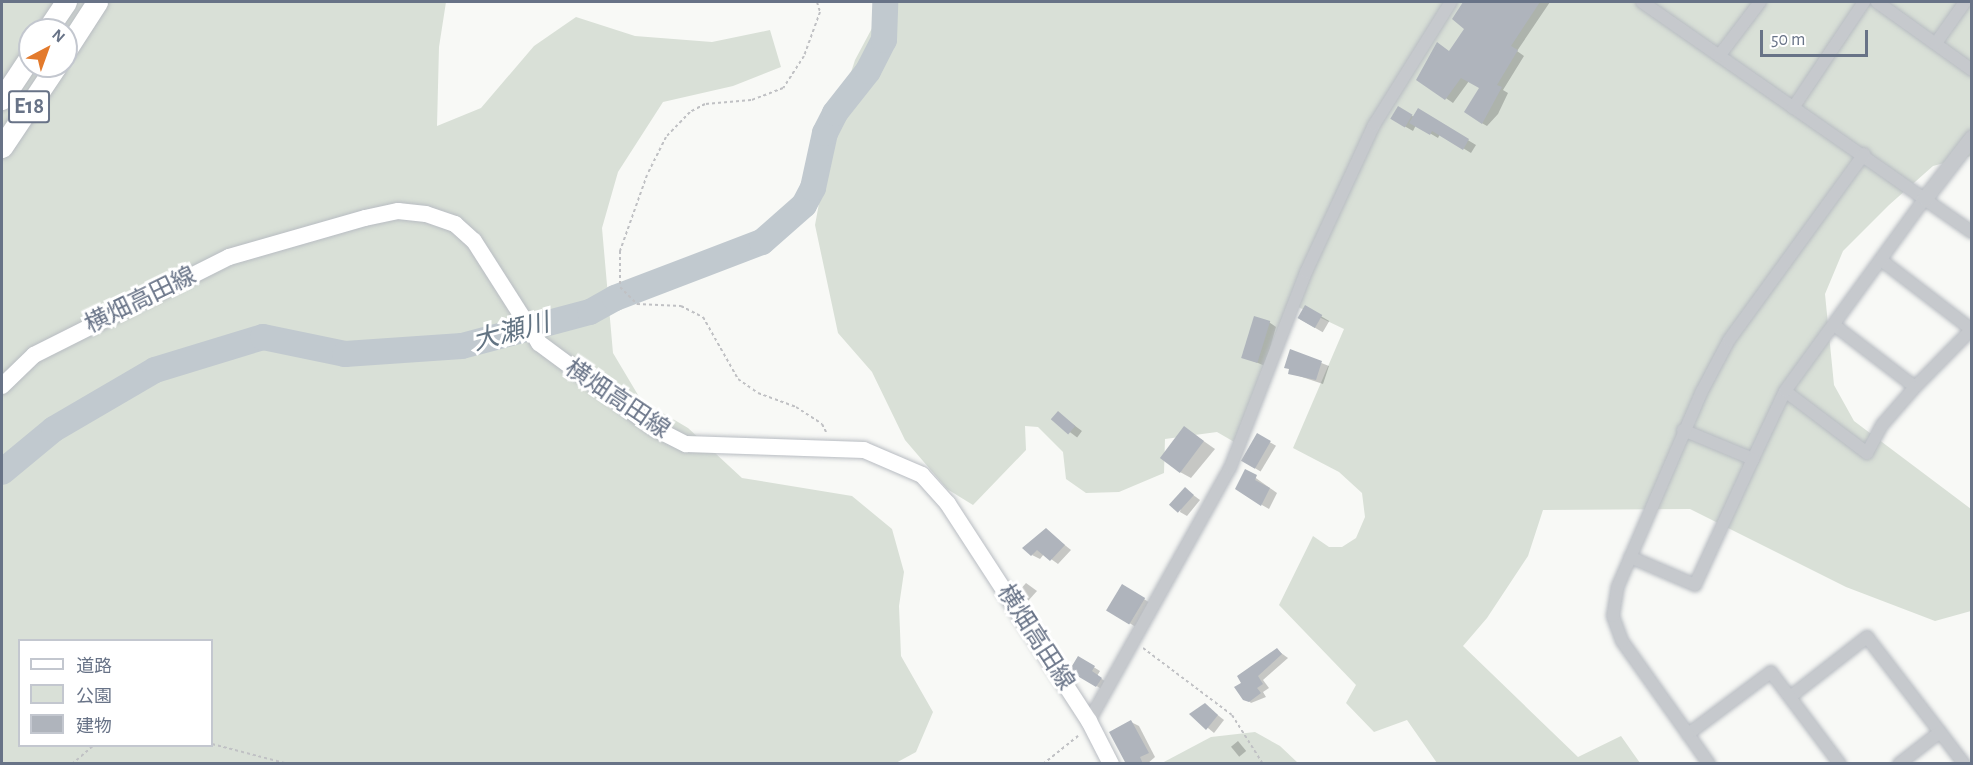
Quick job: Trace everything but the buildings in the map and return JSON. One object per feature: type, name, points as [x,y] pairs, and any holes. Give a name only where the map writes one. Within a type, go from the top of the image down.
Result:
[{"type":"highway","points":[[55,18],[66,2]]},
{"type":"highway","points":[[78,31],[97,2]]},
{"type":"highway","name":"E18","points":[[2,99],[18,75]]},
{"type":"highway","name":"E18","points":[[2,147],[48,78]]},
{"type":"main road","name":"横畑高田線","points":[[2,386],[34,355],[229,258],[398,212],[426,214],[455,224],[474,241],[539,344],[654,428],[686,444],[832,446],[864,450],[922,475],[948,504],[1092,726],[1111,764]]},
{"type":"street","points":[[1092,726],[1133,640],[1230,468],[1306,272],[1374,125],[1451,2]]},
{"type":"street","points":[[1719,56],[1760,2]]},
{"type":"street","points":[[1793,108],[1864,2]]},
{"type":"street","points":[[1877,2],[1971,70]]},
{"type":"street","points":[[1936,43],[1965,2]]},
{"type":"street","points":[[1649,4],[1719,56],[1864,154],[1971,232]]},
{"type":"street","points":[[1630,557],[1695,585],[1785,391],[1971,137]]},
{"type":"street","points":[[1709,764],[1616,631],[1613,616],[1618,586],[1683,430],[1729,340],[1864,154]]},
{"type":"street","points":[[1785,391],[1867,453],[1882,425],[1971,329],[1881,260]]},
{"type":"street","points":[[1834,325],[1915,387]]},
{"type":"street","points":[[1683,430],[1753,459]]},
{"type":"street","points":[[1790,697],[1867,637],[1964,764]]},
{"type":"street","points":[[1688,734],[1771,672],[1833,761]]},
{"type":"street","points":[[1899,764],[1940,732]]},
{"type":"path","points":[[817,2],[820,12],[804,56],[783,88],[751,100],[705,104],[690,112],[666,137],[647,175],[620,251],[620,286],[637,304],[681,306],[703,317],[738,379],[758,393],[796,407],[822,423],[832,446]]},
{"type":"path","points":[[1133,640],[1232,715],[1263,764]]},
{"type":"path","points":[[1043,764],[1071,738],[1092,726]]},
{"type":"path","points":[[213,744],[288,764]]},
{"type":"path","points":[[72,764],[92,747]]},
{"type":"green space","points":[[2,2],[446,2],[439,47],[437,126],[481,108],[534,46],[576,17],[635,36],[712,42],[770,30],[781,67],[733,86],[663,102],[618,172],[602,228],[613,353],[641,400],[688,428],[742,478],[852,496],[892,529],[904,572],[899,606],[901,656],[933,712],[916,752],[894,764],[2,763]]},
{"type":"green space","points":[[886,2],[1971,2],[1971,156],[1933,166],[1889,205],[1843,251],[1825,294],[1834,385],[1854,421],[1971,509],[1971,611],[1935,621],[1846,587],[1690,509],[1543,510],[1528,556],[1487,618],[1463,646],[1578,757],[1621,736],[1640,763],[1437,763],[1407,720],[1374,732],[1346,703],[1356,685],[1279,605],[1313,536],[1329,547],[1342,547],[1356,538],[1365,517],[1362,493],[1339,472],[1293,448],[1344,329],[1296,306],[1236,443],[1217,432],[1165,439],[1164,473],[1119,492],[1086,493],[1066,479],[1063,452],[1038,427],[1025,426],[1026,450],[973,505],[947,489],[905,440],[872,372],[838,333],[815,225],[833,128],[855,60]]},
{"type":"green space","points":[[1255,732],[1280,746],[1298,763],[1162,763],[1211,737]]},
{"type":"waterway","name":"大瀬川","points":[[2,472],[54,429],[155,370],[263,337],[345,354],[462,346],[590,312],[615,298],[762,242],[804,205],[813,188],[825,133],[835,113],[868,71],[884,40],[885,2]]}]
